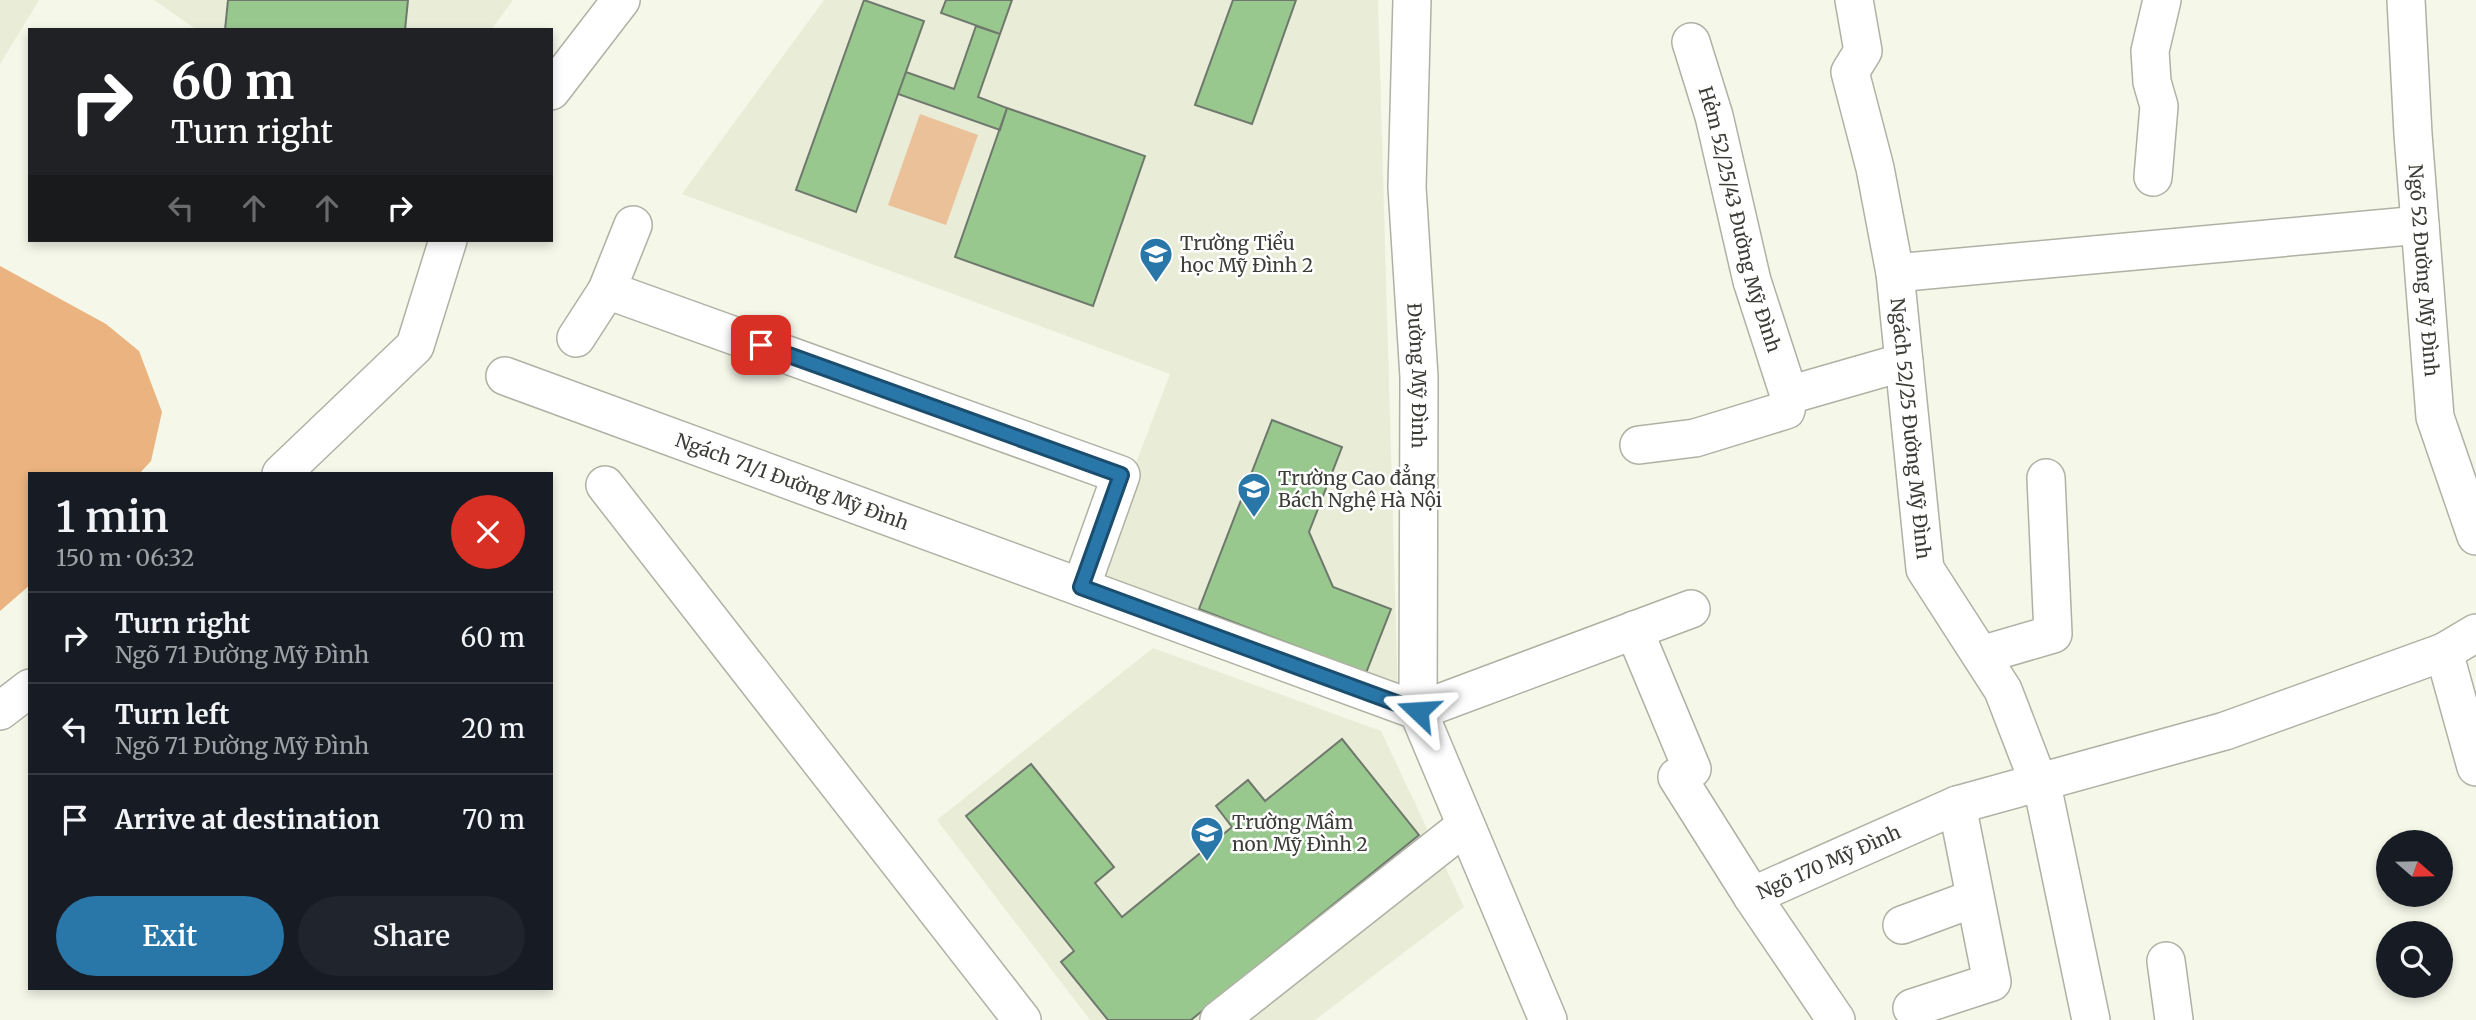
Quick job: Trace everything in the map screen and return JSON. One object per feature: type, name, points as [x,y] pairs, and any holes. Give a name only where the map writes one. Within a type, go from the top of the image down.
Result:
[{"type":"street","points":[[553,88],[621,0]]},
{"type":"street","name":"Đường Mỹ Đình","points":[[1412,0],[1407,187],[1419,377],[1418,711],[1548,1020]]},
{"type":"street","points":[[1854,0],[1863,51],[1850,72],[1875,168],[1895,273]]},
{"type":"street","points":[[2153,177],[2159,106],[2152,82],[2150,51],[2162,0]]},
{"type":"street","name":"Ngõ 52 Đường Mỹ Đình","points":[[2406,0],[2435,417],[2468,492],[2476,536]]},
{"type":"street","name":"Hẻm 52/25/43 Đường Mỹ Đình","points":[[1690,42],[1714,116],[1752,281],[1789,395]]},
{"type":"street","points":[[576,338],[607,290],[633,225]]},
{"type":"street","name":"Ngách 52/25 Đường Mỹ Đình","points":[[2091,1020],[2039,781],[2003,690],[1925,569],[1895,273],[2420,225]]},
{"type":"street","points":[[283,472],[415,346],[447,242]]},
{"type":"street","points":[[607,290],[1121,475],[1081,587]]},
{"type":"street","points":[[1639,445],[1695,438],[1786,411],[1789,395],[1904,362]]},
{"type":"street","name":"Ngách 71/1 Đường Mỹ Đình","points":[[505,376],[1418,711]]},
{"type":"street","points":[[1981,655],[2053,634],[2046,478]]},
{"type":"street","points":[[606,485],[1021,1020]]},
{"type":"street","points":[[1418,711],[1691,608]]},
{"type":"street","name":"Ngõ 170 Mỹ Đình","points":[[1634,630],[1692,769],[1677,777],[1752,896],[1957,805],[2039,781]]},
{"type":"street","points":[[2039,781],[2225,731],[2444,652],[2476,633]]},
{"type":"street","points":[[2444,652],[2476,767]]},
{"type":"street","points":[[0,711],[28,690]]},
{"type":"street","points":[[1912,1009],[1992,982],[1957,805]]},
{"type":"street","points":[[1219,1020],[1465,825]]},
{"type":"street","points":[[1752,896],[1836,1020]]},
{"type":"street","points":[[1902,925],[1975,898]]},
{"type":"street","points":[[2166,961],[2174,1020]]},
{"type":"shaded area","points":[[0,0],[39,0],[0,64]]},
{"type":"shaded area","points":[[154,0],[513,0],[492,28],[194,28]]},
{"type":"shaded area","name":"Trường Tiểu học Mỹ Đình 2","points":[[824,0],[1378,0],[1398,698],[1091,581],[1170,374],[682,194]]},
{"type":"shaded area","points":[[920,114],[978,135],[946,225],[888,205]]},
{"type":"shaded area","points":[[0,266],[106,324],[139,351],[162,412],[151,461],[141,472],[28,472],[28,587],[0,611]]},
{"type":"shaded area","name":"Trường Mầm non Mỹ Đình 2","points":[[1153,648],[1381,731],[1464,907],[1315,1020],[1090,1020],[937,820]]},
{"type":"building","points":[[228,0],[408,0],[405,28],[225,28]]},
{"type":"building","points":[[864,0],[924,21],[856,212],[796,190]]},
{"type":"building","points":[[946,0],[1012,0],[1000,34],[941,13]]},
{"type":"building","points":[[1233,0],[1296,0],[1252,124],[1195,105]]},
{"type":"building","points":[[976,26],[1000,34],[978,97],[1007,108],[1000,130],[898,94],[906,72],[954,89]]},
{"type":"building","points":[[1007,108],[1145,156],[1093,306],[955,257]]},
{"type":"building","points":[[1272,420],[1342,447],[1309,532],[1333,587],[1391,609],[1366,673],[1199,609]]},
{"type":"building","points":[[1342,739],[1419,835],[1191,1020],[1108,1020],[1061,962],[1074,951],[966,816],[1031,764],[1114,867],[1095,883],[1122,917],[1232,827],[1216,806],[1248,780],[1265,801]]},
{"type":"place","name":"Trường Tiểu học Mỹ Đình 2","points":[[1156,284]]},
{"type":"place","name":"Trường Cao đẳng Bách Nghệ Hà Nội","points":[[1254,519]]},
{"type":"place","name":"Trường Mầm non Mỹ Đình 2","points":[[1207,863]]},
{"type":"route","points":[[761,345],[1121,475],[1081,587],[1418,711]]}]
